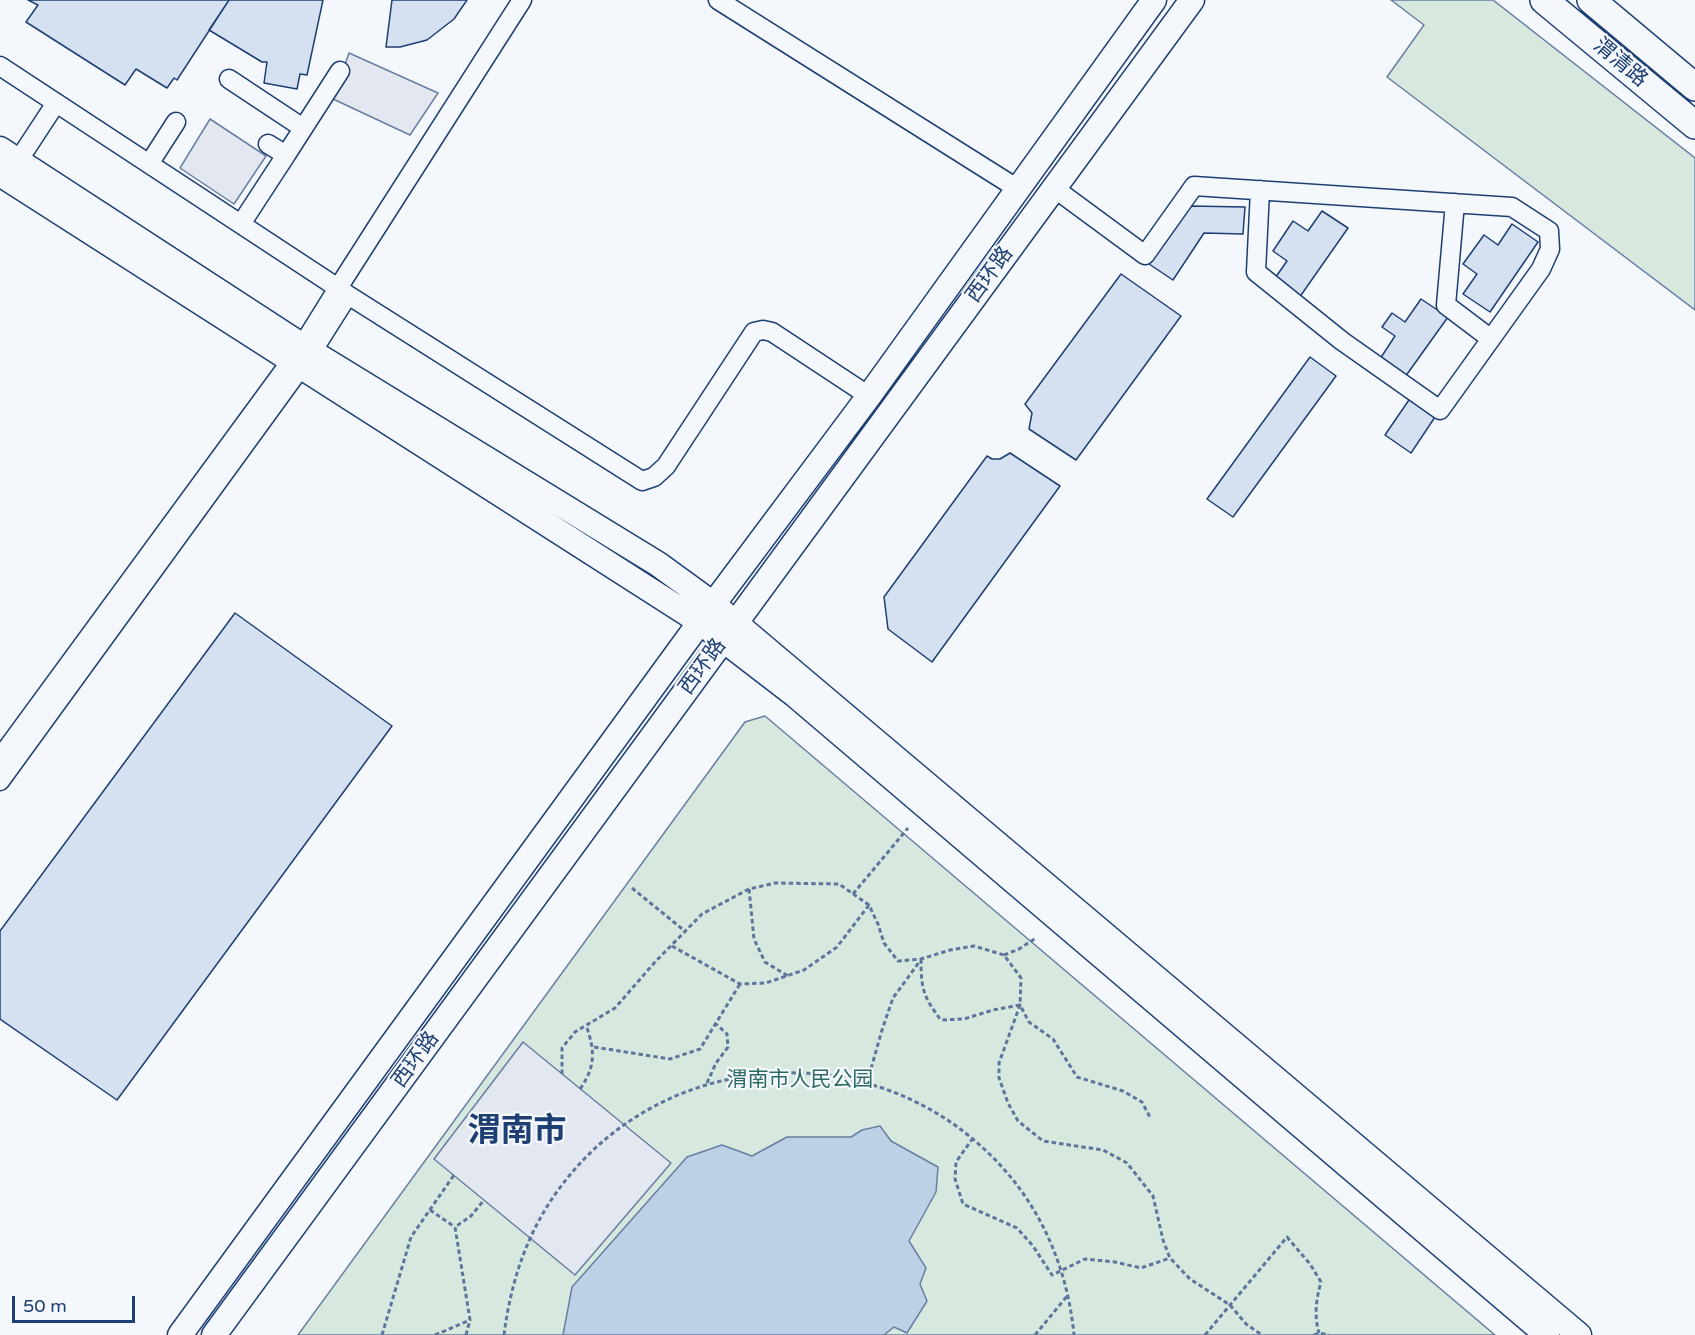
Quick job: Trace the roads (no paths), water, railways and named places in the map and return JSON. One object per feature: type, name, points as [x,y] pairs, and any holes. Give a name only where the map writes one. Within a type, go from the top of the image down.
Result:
[{"type":"highway","name":"渭清路","points":[[1544,0],[1695,125]]},
{"type":"highway","name":"渭清路","points":[[1592,0],[1695,87]]},
{"type":"main road","name":"西环路","points":[[180,1335],[868,396],[1154,0]]},
{"type":"main road","name":"西环路","points":[[214,1335],[1192,0]]},
{"type":"main road","points":[[6,162],[302,357],[658,564],[707,613],[1579,1335]]},
{"type":"main road","points":[[729,631],[795,695],[1547,1335]]},
{"type":"street","points":[[0,781],[302,357],[522,0]]},
{"type":"street","points":[[718,0],[1018,189]]},
{"type":"street","points":[[0,66],[343,291],[642,481],[654,477],[666,466],[754,332],[763,330],[772,332],[868,396]]},
{"type":"street","points":[[241,224],[340,71]]},
{"type":"street","points":[[230,79],[303,128]]},
{"type":"street","points":[[6,162],[56,103]]},
{"type":"street","points":[[148,164],[176,122]]},
{"type":"street","points":[[268,144],[286,155]]},
{"type":"street","points":[[1054,188],[1145,255],[1194,186],[1260,190],[1512,207],[1549,231],[1550,249],[1541,269],[1440,410],[1342,340],[1256,272],[1260,190]]},
{"type":"street","points":[[1455,203],[1446,305],[1491,339]]},
{"type":"street","points":[[0,758],[302,357]]},
{"type":"water","points":[[880,1126],[891,1141],[938,1167],[936,1192],[909,1241],[926,1268],[920,1284],[927,1301],[907,1333],[894,1327],[884,1335],[563,1335],[572,1287],[687,1157],[722,1145],[752,1156],[787,1137],[851,1137],[862,1130]]},
{"type":"district","name":"渭南市","points":[[517,1132]]},
{"type":"park label","name":"渭南市人民公园","points":[[800,1080]]}]
